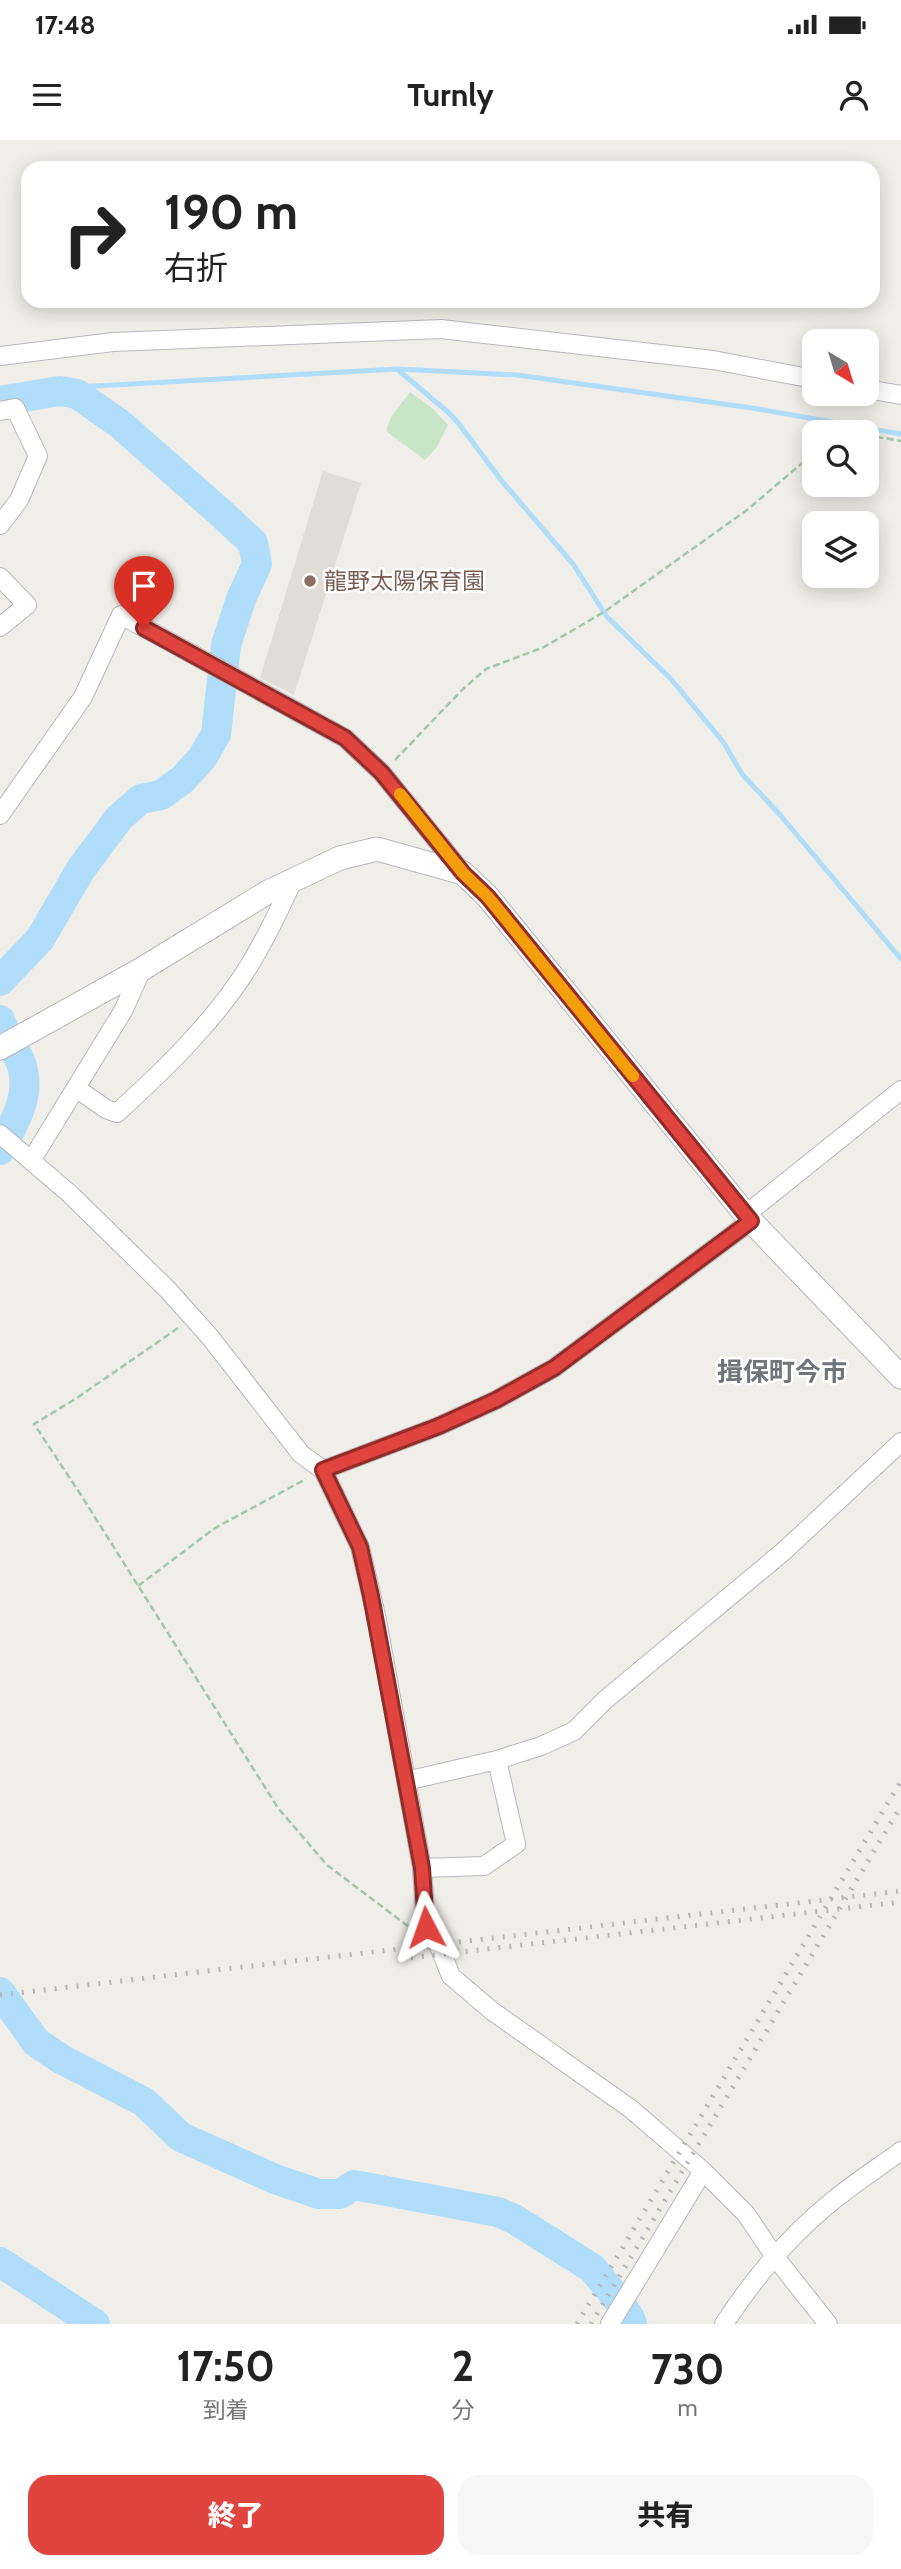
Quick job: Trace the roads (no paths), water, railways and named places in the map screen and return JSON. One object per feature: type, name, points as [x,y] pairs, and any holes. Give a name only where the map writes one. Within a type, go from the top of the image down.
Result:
[{"type":"street","points":[[0,356],[113,342],[441,329],[713,360],[802,377]]},
{"type":"street","points":[[879,391],[901,395]]},
{"type":"street","points":[[0,411],[15,408],[38,456],[19,500],[0,525]]},
{"type":"street","points":[[0,577],[27,605],[0,627]]},
{"type":"street","points":[[0,815],[83,697],[121,615],[345,738],[382,773],[463,873],[488,897],[748,1218],[901,1377]]},
{"type":"street","points":[[0,1048],[142,969],[268,892],[340,858],[377,849],[463,873]]},
{"type":"street","points":[[76,1088],[106,1109],[117,1113],[130,1101],[212,1016],[248,967],[293,880]]},
{"type":"street","points":[[31,1160],[123,1011],[142,969]]},
{"type":"street","points":[[323,1470],[439,1426],[496,1400],[554,1368],[748,1218],[901,1090]]},
{"type":"street","points":[[0,1134],[71,1195],[193,1318],[301,1454],[323,1470],[360,1547],[377,1620],[422,1868],[426,1927],[438,1944],[451,1976],[492,2011],[631,2109],[703,2171],[746,2214],[775,2257],[828,2324]]},
{"type":"street","points":[[406,1782],[496,1760],[541,1746],[574,1731],[605,1700],[784,1551],[901,1442]]},
{"type":"street","points":[[422,1868],[484,1866],[516,1844],[496,1760]]},
{"type":"street","points":[[724,2324],[775,2257],[834,2200],[901,2151]]},
{"type":"street","points":[[610,2324],[703,2171]]},
{"type":"waterway","points":[[64,392],[78,387],[397,369],[459,424],[501,480],[573,564],[607,617],[671,679],[724,743],[742,774],[781,816],[901,959]]},
{"type":"waterway","points":[[398,369],[517,375],[752,408],[901,434]]},
{"type":"waterway","points":[[0,401],[60,391],[77,394],[120,424],[253,543],[257,564],[241,599],[226,645],[216,734],[202,758],[183,779],[161,795],[141,799],[119,818],[81,869],[40,939],[0,981]]},
{"type":"waterway","points":[[0,1020],[17,1054],[24,1077],[20,1110],[0,1150]]},
{"type":"waterway","points":[[0,1992],[36,2042],[61,2059],[144,2102],[181,2137],[275,2179],[319,2194],[340,2194],[354,2185],[498,2212],[514,2219],[592,2268],[616,2297],[632,2324]]},
{"type":"waterway","points":[[0,2262],[95,2324]]},
{"type":"railway","points":[[577,2324],[901,1781]]},
{"type":"railway","points":[[591,2324],[901,1806]]},
{"type":"railway","points":[[0,1995],[901,1891]]},
{"type":"railway","points":[[400,1959],[901,1902]]},
{"type":"place","name":"龍野太陽保育園","points":[[310,581]]},
{"type":"district","name":"揖保町今市","points":[[782,1372]]}]
